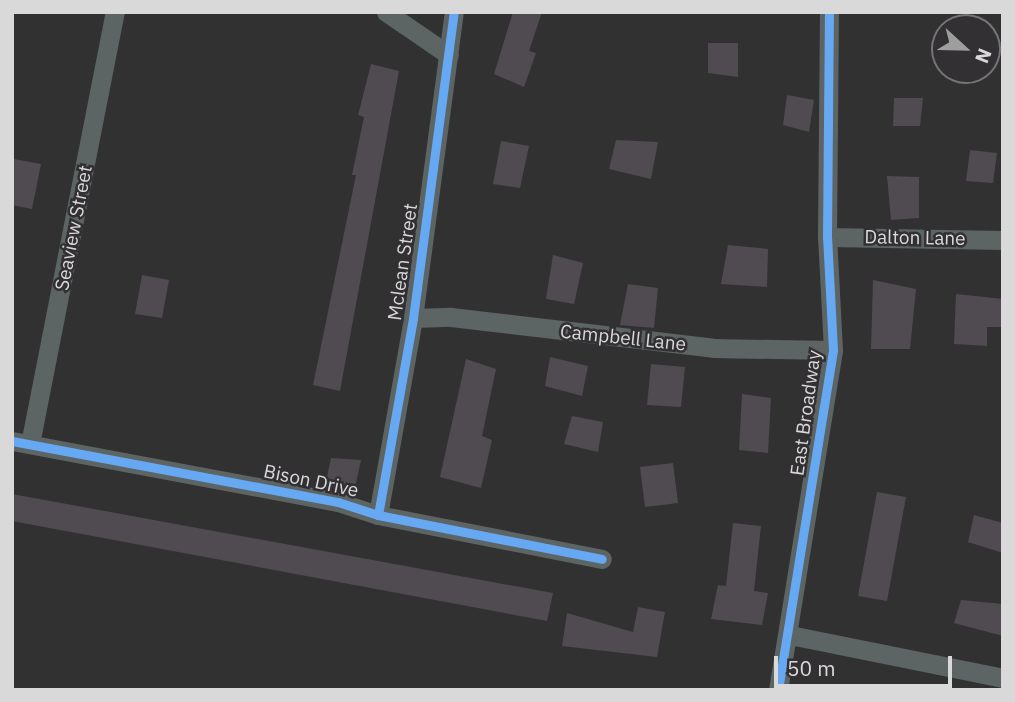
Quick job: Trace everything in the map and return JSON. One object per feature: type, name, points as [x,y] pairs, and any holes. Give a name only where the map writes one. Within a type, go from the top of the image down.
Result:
[{"type":"street","name":"Seaview Street","points":[[21,442],[115,12]]},
{"type":"street","points":[[386,12],[449,55]]},
{"type":"street","name":"Mclean Street","points":[[378,515],[413,318],[454,12]]},
{"type":"street","name":"East Broadway","points":[[778,690],[790,635],[833,350],[827,237],[829,12]]},
{"type":"street","name":"Dalton Lane","points":[[827,237],[1003,240]]},
{"type":"street","name":"Campbell Lane","points":[[413,318],[451,317],[713,348],[833,350]]},
{"type":"street","name":"Bison Drive","points":[[21,442],[338,502],[378,515],[603,559]]},
{"type":"street","points":[[790,635],[1003,678]]},
{"type":"building","points":[[513,12],[542,12],[529,51],[536,53],[524,87],[494,74]]},
{"type":"building","points":[[708,43],[738,43],[738,77],[708,73]]},
{"type":"building","points":[[371,64],[399,71],[340,391],[313,385],[356,175],[352,175],[364,117],[358,115]]},
{"type":"building","points":[[787,95],[814,100],[809,132],[783,125]]},
{"type":"building","points":[[894,98],[923,98],[920,126],[893,126]]},
{"type":"building","points":[[616,140],[658,142],[651,179],[609,169]]},
{"type":"building","points":[[501,141],[529,146],[520,188],[493,184]]},
{"type":"building","points":[[970,150],[997,153],[993,183],[966,181]]},
{"type":"building","points":[[14,159],[41,164],[32,209],[12,205]]},
{"type":"building","points":[[887,176],[919,177],[919,218],[891,220]]},
{"type":"building","points":[[728,245],[768,249],[767,287],[721,284]]},
{"type":"building","points":[[553,255],[583,263],[574,304],[546,299]]},
{"type":"building","points":[[142,275],[169,280],[162,318],[135,314]]},
{"type":"building","points":[[873,280],[916,289],[910,349],[871,349]]},
{"type":"building","points":[[628,284],[658,288],[654,328],[620,325]]},
{"type":"building","points":[[956,294],[1003,299],[1003,327],[987,327],[987,346],[954,344]]},
{"type":"building","points":[[550,357],[588,366],[582,396],[545,386]]},
{"type":"building","points":[[466,359],[496,369],[482,436],[492,440],[481,488],[440,477]]},
{"type":"building","points":[[651,364],[685,367],[681,407],[647,405]]},
{"type":"building","points":[[742,394],[771,398],[768,453],[739,450]]},
{"type":"building","points":[[572,416],[603,422],[598,452],[564,444]]},
{"type":"building","points":[[331,458],[361,460],[354,492],[325,486]]},
{"type":"building","points":[[673,463],[678,503],[645,507],[640,467]]},
{"type":"building","points":[[877,492],[906,497],[887,601],[858,596]]},
{"type":"building","points":[[12,494],[553,593],[547,621],[12,521]]},
{"type":"building","points":[[974,515],[1003,523],[1003,553],[968,542]]},
{"type":"building","points":[[733,523],[761,526],[754,591],[768,593],[762,625],[711,619],[718,585],[726,586]]},
{"type":"building","points":[[961,600],[1003,604],[1003,636],[954,623]]},
{"type":"building","points":[[638,607],[665,612],[657,657],[562,646],[567,613],[633,632]]},
{"type":"cycle path","points":[[378,515],[413,318],[454,12]]},
{"type":"cycle path","points":[[778,690],[833,350],[827,237],[829,12]]},
{"type":"cycle path","points":[[12,441],[338,502],[378,515],[602,559]]}]
